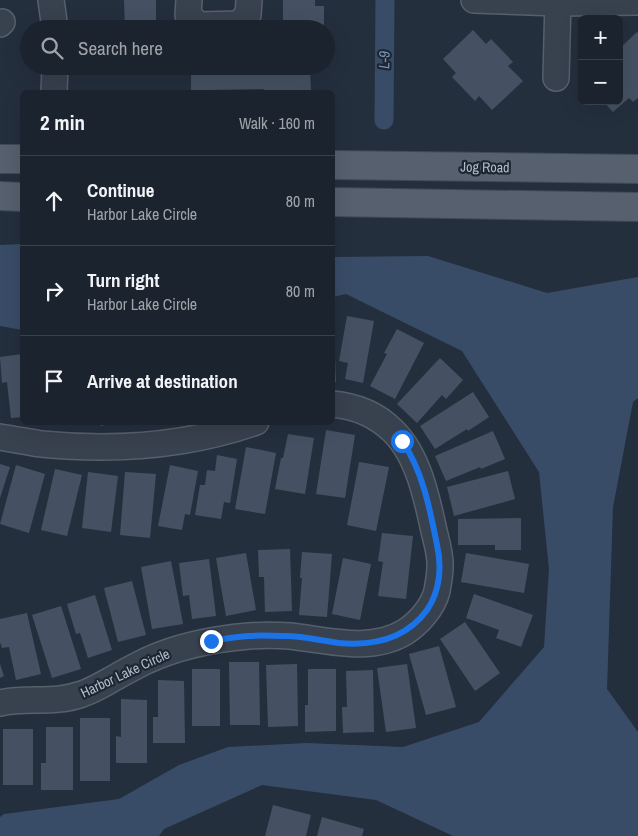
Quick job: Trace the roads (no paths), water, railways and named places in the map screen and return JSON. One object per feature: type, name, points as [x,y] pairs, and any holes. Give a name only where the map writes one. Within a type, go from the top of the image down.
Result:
[{"type":"main road","points":[[0,159],[20,159]]},
{"type":"main road","name":"Jog Road","points":[[335,164],[638,170]]},
{"type":"main road","points":[[0,196],[20,197]]},
{"type":"main road","points":[[335,202],[638,207]]},
{"type":"street","points":[[51,0],[53,20]]},
{"type":"street","points":[[188,0],[188,15],[194,20]]},
{"type":"street","points":[[242,20],[248,15],[249,0]]},
{"type":"street","points":[[474,0],[638,2]]},
{"type":"street","points":[[556,78],[558,1]]},
{"type":"street","points":[[54,90],[55,75]]},
{"type":"street","name":"Harbor Lake Circle","points":[[0,703],[57,700],[77,696],[148,660],[172,651],[211,641],[250,636],[289,636],[340,643],[380,642],[392,638],[414,625],[431,604],[436,592],[440,569],[440,555],[429,506],[419,474],[406,446],[385,424],[375,416],[361,410],[335,404]]},
{"type":"street","points":[[0,436],[40,444],[90,447],[141,446],[192,439],[248,425]]},
{"type":"water","points":[[20,244],[20,330],[0,326],[0,245]]},
{"type":"water","points":[[428,256],[547,293],[638,277],[638,398],[633,402],[613,507],[607,689],[638,732],[638,836],[453,836],[376,800],[262,785],[164,829],[159,836],[0,836],[0,817],[4,814],[119,799],[179,765],[228,747],[306,743],[403,747],[479,722],[544,647],[549,569],[539,472],[462,351],[346,294],[335,297],[335,257]]},
{"type":"waterway","name":"L-9","points":[[384,120],[385,0]]}]
